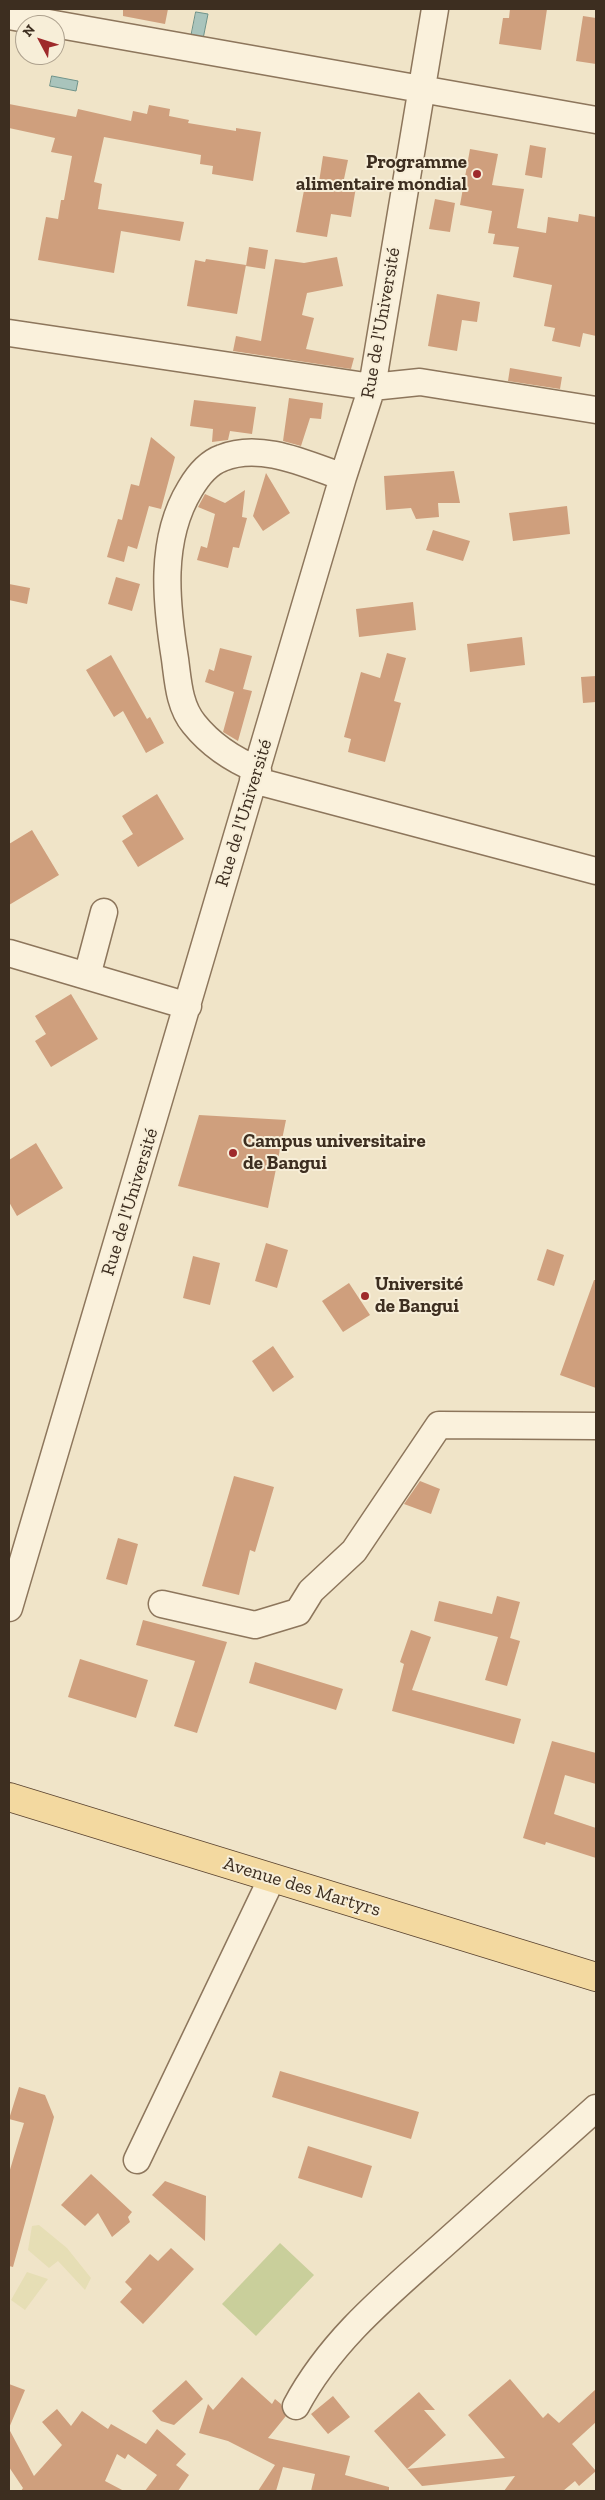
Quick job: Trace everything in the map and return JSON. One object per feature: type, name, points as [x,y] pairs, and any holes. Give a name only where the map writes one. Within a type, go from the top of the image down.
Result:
[{"type":"main road","name":"Avenue des Martyrs","points":[[9,1797],[596,1977]]},
{"type":"street","name":"Rue de l'Université","points":[[9,1608],[343,477],[372,387],[435,9]]},
{"type":"street","points":[[9,16],[596,120]]},
{"type":"street","points":[[9,333],[372,387],[420,382],[596,410]]},
{"type":"street","points":[[343,477],[290,459],[254,452],[221,458],[198,476],[178,508],[169,544],[166,605],[181,701],[193,723],[255,775],[596,871]]},
{"type":"street","points":[[87,976],[104,912]]},
{"type":"street","points":[[9,953],[188,1006]]},
{"type":"street","points":[[162,1604],[255,1624],[298,1612],[312,1591],[354,1552],[439,1425],[596,1426]]},
{"type":"street","points":[[142,2151],[150,2133],[154,2124],[175,2080],[247,1931],[210,2009],[201,2027],[154,2124],[137,2160],[142,2151],[272,1878]]},
{"type":"street","points":[[296,2406],[308,2382],[332,2350],[368,2312],[596,2108]]},
{"type":"shaded area","points":[[39,2225],[67,2248],[91,2278],[85,2290],[58,2261],[49,2268],[28,2250],[32,2226]]},
{"type":"shaded area","points":[[27,2272],[48,2279],[25,2310],[11,2300]]},
{"type":"green space","points":[[280,2243],[314,2275],[256,2336],[222,2304]]},
{"type":"water","points":[[196,12],[208,14],[203,39],[191,37]]},
{"type":"water","points":[[52,76],[78,81],[76,91],[50,86]]},
{"type":"building","points":[[123,9],[168,9],[165,24],[123,16]]},
{"type":"building","points":[[510,9],[547,9],[541,50],[499,44],[503,18],[509,18]]},
{"type":"building","points":[[583,16],[596,18],[596,64],[576,61]]},
{"type":"building","points":[[9,104],[76,117],[78,109],[131,121],[133,111],[147,114],[149,105],[170,109],[169,116],[189,120],[188,123],[236,131],[236,128],[261,132],[253,181],[212,174],[213,166],[200,164],[201,155],[104,137],[94,182],[102,184],[98,209],[184,222],[180,241],[121,231],[114,273],[38,260],[46,217],[58,219],[61,200],[64,200],[72,156],[51,152],[55,138],[9,128]]},
{"type":"building","points":[[530,145],[546,148],[542,178],[525,175]]},
{"type":"building","points":[[470,149],[498,154],[492,185],[524,189],[517,228],[546,233],[548,217],[578,222],[579,214],[596,217],[596,336],[583,333],[580,347],[552,341],[555,328],[544,326],[552,285],[513,277],[519,247],[493,244],[495,234],[488,233],[492,211],[460,205]]},
{"type":"building","points":[[323,156],[348,160],[344,179],[357,181],[351,217],[331,214],[327,237],[296,232],[306,180],[319,182]]},
{"type":"building","points":[[435,199],[455,203],[450,232],[429,229]]},
{"type":"building","points":[[249,247],[268,250],[265,269],[246,266]]},
{"type":"building","points":[[337,257],[343,286],[307,293],[302,315],[314,318],[306,349],[354,358],[351,369],[233,351],[236,336],[261,341],[275,259],[304,263]]},
{"type":"building","points":[[206,259],[246,265],[237,314],[187,306],[195,260],[205,262]]},
{"type":"building","points":[[437,294],[480,302],[477,322],[462,320],[457,351],[428,346]]},
{"type":"building","points":[[510,368],[562,377],[560,389],[508,381]]},
{"type":"building","points":[[289,398],[323,403],[321,419],[310,418],[301,446],[283,441]]},
{"type":"building","points":[[194,400],[256,407],[252,434],[230,431],[228,440],[212,442],[213,429],[190,426]]},
{"type":"building","points":[[151,437],[175,457],[161,509],[149,506],[137,549],[128,546],[124,562],[107,557],[118,519],[122,520],[131,484],[139,486]]},
{"type":"building","points":[[454,471],[460,503],[438,503],[439,517],[416,519],[411,508],[386,510],[384,476]]},
{"type":"building","points":[[266,473],[290,513],[263,531],[253,516]]},
{"type":"building","points":[[245,490],[242,517],[247,518],[239,548],[233,547],[228,568],[197,560],[201,546],[207,548],[215,514],[198,507],[205,494],[225,503]]},
{"type":"building","points":[[567,506],[570,534],[513,541],[509,513]]},
{"type":"building","points":[[433,530],[470,541],[463,561],[426,550]]},
{"type":"building","points":[[116,577],[140,584],[132,611],[108,604]]},
{"type":"building","points":[[9,584],[30,588],[27,604],[9,600]]},
{"type":"building","points":[[413,602],[416,630],[359,637],[356,609]]},
{"type":"building","points":[[522,637],[525,665],[470,672],[467,644]]},
{"type":"building","points":[[220,648],[252,656],[243,689],[252,691],[238,741],[223,732],[234,692],[205,682],[209,669],[214,671]]},
{"type":"building","points":[[387,653],[406,658],[394,701],[401,703],[385,762],[348,752],[351,739],[344,737],[361,672],[380,678]]},
{"type":"building","points":[[111,655],[147,719],[150,717],[164,743],[146,753],[123,711],[114,717],[86,670]]},
{"type":"building","points":[[596,676],[596,702],[583,703],[581,677]]},
{"type":"building","points":[[157,794],[184,839],[138,867],[122,841],[133,834],[122,816]]},
{"type":"building","points":[[32,830],[59,875],[9,905],[9,844]]},
{"type":"building","points":[[71,994],[98,1039],[51,1067],[35,1041],[46,1034],[35,1016]]},
{"type":"building","name":"Campus universitaire de Bangui","points":[[199,1115],[286,1120],[268,1208],[178,1186]]},
{"type":"building","points":[[36,1143],[63,1188],[17,1216],[9,1202],[9,1160]]},
{"type":"building","points":[[266,1243],[288,1250],[277,1288],[255,1281]]},
{"type":"building","points":[[547,1249],[564,1255],[554,1286],[537,1280]]},
{"type":"building","points":[[193,1256],[220,1263],[210,1305],[183,1298]]},
{"type":"building","points":[[594,1280],[596,1280],[596,1388],[560,1375]]},
{"type":"building","points":[[349,1283],[370,1315],[343,1332],[322,1301]]},
{"type":"building","points":[[273,1346],[294,1377],[273,1392],[252,1361]]},
{"type":"building","points":[[234,1476],[274,1487],[255,1552],[250,1550],[239,1595],[202,1586]]},
{"type":"building","points":[[420,1481],[440,1489],[431,1514],[404,1504]]},
{"type":"building","points":[[118,1538],[138,1544],[127,1585],[106,1579]]},
{"type":"building","points":[[497,1596],[520,1602],[510,1638],[520,1641],[507,1686],[485,1680],[498,1637],[434,1621],[439,1601],[492,1614]]},
{"type":"building","points":[[143,1620],[227,1642],[197,1733],[174,1726],[195,1661],[136,1645]]},
{"type":"building","points":[[411,1630],[431,1637],[412,1690],[521,1719],[514,1744],[392,1711],[404,1664],[400,1662]]},
{"type":"building","points":[[80,1659],[148,1680],[136,1718],[68,1697]]},
{"type":"building","points":[[255,1662],[343,1689],[336,1710],[249,1683]]},
{"type":"building","points":[[552,1741],[596,1753],[596,1784],[565,1775],[554,1814],[596,1828],[596,1858],[546,1842],[545,1845],[523,1838]]},
{"type":"building","points":[[280,2071],[419,2112],[411,2139],[272,2097]]},
{"type":"building","points":[[19,2087],[45,2095],[54,2117],[13,2267],[9,2266],[9,2173],[24,2123],[9,2119]]},
{"type":"building","points":[[308,2146],[372,2166],[362,2198],[298,2178]]},
{"type":"building","points":[[91,2174],[132,2212],[128,2217],[130,2222],[112,2237],[98,2213],[85,2226],[61,2205]]},
{"type":"building","points":[[165,2181],[206,2196],[205,2241],[152,2195]]},
{"type":"building","points":[[171,2248],[194,2269],[143,2324],[120,2302],[132,2289],[125,2282],[150,2254],[158,2261]]},
{"type":"building","points":[[242,2377],[272,2404],[275,2399],[281,2404],[286,2416],[268,2438],[350,2456],[345,2475],[389,2487],[389,2491],[311,2491],[315,2474],[283,2467],[276,2491],[258,2491],[275,2465],[228,2441],[199,2433],[208,2404],[213,2410]]},
{"type":"building","points":[[510,2379],[543,2418],[548,2413],[559,2423],[596,2389],[596,2422],[572,2444],[596,2471],[579,2486],[575,2481],[563,2491],[504,2491],[515,2476],[422,2486],[407,2469],[505,2458],[468,2415]]},
{"type":"building","points":[[186,2380],[203,2399],[174,2425],[161,2421],[152,2411]]},
{"type":"building","points":[[9,2384],[25,2390],[9,2428]]},
{"type":"building","points":[[419,2392],[435,2410],[424,2410],[446,2435],[407,2469],[374,2431]]},
{"type":"building","points":[[333,2396],[350,2417],[328,2434],[311,2414]]},
{"type":"building","points":[[57,2409],[71,2426],[82,2411],[108,2429],[111,2424],[146,2444],[157,2429],[186,2454],[176,2465],[189,2475],[178,2491],[145,2491],[157,2475],[128,2454],[125,2459],[117,2454],[105,2481],[124,2491],[21,2491],[23,2488],[9,2467],[9,2429],[34,2476],[62,2445],[42,2422]]},
{"type":"place","name":"Programme alimentaire mondial","points":[[477,174]]},
{"type":"place","name":"Campus universitaire de Bangui","points":[[233,1153]]},
{"type":"place","name":"Université de Bangui","points":[[365,1296]]}]
